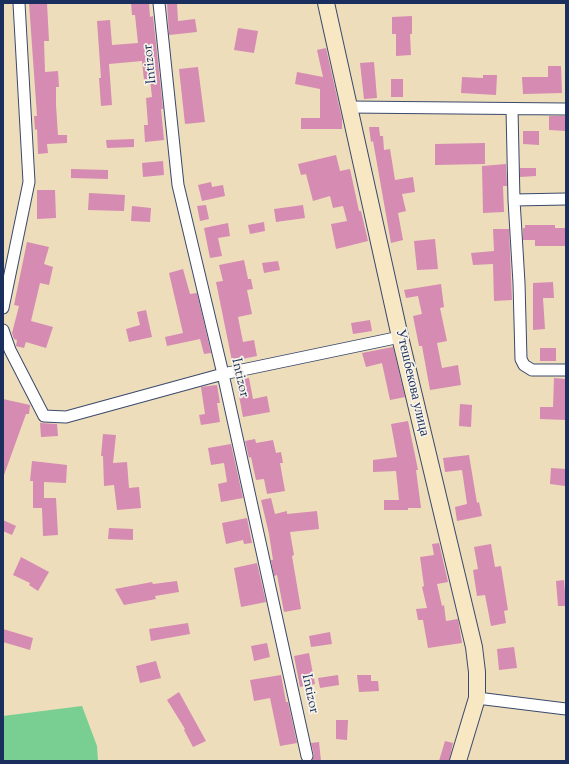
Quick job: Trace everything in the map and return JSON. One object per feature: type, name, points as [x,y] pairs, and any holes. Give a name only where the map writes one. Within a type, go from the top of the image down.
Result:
[{"type":"main road","name":"Утешбекова улица","points":[[326,3],[400,337],[474,647],[478,672],[477,698],[458,761]]},
{"type":"street","points":[[3,308],[29,182],[20,3]]},
{"type":"street","name":"Intizor","points":[[159,3],[178,185],[223,374],[307,756]]},
{"type":"street","points":[[348,106],[566,109]]},
{"type":"street","points":[[512,109],[514,200],[520,283],[521,359],[524,365],[532,370],[566,370]]},
{"type":"street","points":[[514,200],[566,199]]},
{"type":"street","points":[[3,330],[10,350],[44,416],[66,417],[223,374],[400,337]]},
{"type":"street","points":[[477,698],[566,709]]},
{"type":"green space","points":[[82,706],[97,746],[98,761],[3,761],[3,716]]},
{"type":"building","points":[[29,3],[47,3],[49,41],[44,41],[45,72],[58,71],[59,87],[56,87],[56,105],[58,135],[67,135],[67,143],[47,144],[48,153],[38,154],[37,129],[35,130],[34,116],[37,116]]},
{"type":"building","points":[[131,3],[149,3],[150,17],[153,16],[163,109],[161,109],[164,140],[145,142],[144,125],[148,125],[146,98],[152,97],[150,79],[144,80],[142,61],[109,64],[112,105],[101,106],[99,78],[101,78],[97,21],[110,20],[112,45],[138,43],[135,15],[132,15]]},
{"type":"building","points":[[167,3],[177,3],[178,21],[195,19],[197,32],[169,35]]},
{"type":"building","points":[[412,16],[412,34],[410,34],[411,55],[396,56],[396,34],[392,34],[392,17]]},
{"type":"building","points":[[238,28],[258,31],[254,53],[234,50]]},
{"type":"building","points":[[326,48],[342,119],[342,129],[301,129],[301,118],[320,118],[320,89],[295,84],[297,72],[323,77],[317,50]]},
{"type":"building","points":[[374,62],[377,98],[364,99],[360,63]]},
{"type":"building","points":[[548,66],[561,66],[562,93],[523,94],[522,77],[548,77]]},
{"type":"building","points":[[198,67],[205,122],[185,124],[179,69]]},
{"type":"building","points":[[483,75],[497,75],[496,95],[461,93],[462,77],[483,78]]},
{"type":"building","points":[[391,79],[403,79],[403,97],[391,97]]},
{"type":"building","points":[[549,116],[566,116],[566,131],[549,130]]},
{"type":"building","points":[[369,127],[379,127],[380,136],[383,136],[384,150],[390,149],[395,180],[413,177],[415,192],[402,194],[406,211],[398,213],[403,240],[391,243],[373,141],[371,142]]},
{"type":"building","points":[[523,131],[539,131],[539,145],[523,144]]},
{"type":"building","points":[[134,139],[134,147],[107,148],[106,140]]},
{"type":"building","points":[[485,143],[485,164],[435,165],[435,144]]},
{"type":"building","points":[[336,155],[340,171],[350,169],[359,211],[361,211],[368,241],[336,249],[331,224],[347,221],[343,206],[333,208],[330,196],[313,201],[306,174],[301,175],[298,164]]},
{"type":"building","points":[[163,161],[164,175],[143,177],[142,163]]},
{"type":"building","points":[[506,164],[507,186],[503,186],[504,212],[483,213],[482,166]]},
{"type":"building","points":[[520,168],[536,168],[536,176],[520,177]]},
{"type":"building","points":[[71,169],[108,170],[108,179],[71,178]]},
{"type":"building","points":[[211,182],[212,187],[223,185],[225,196],[202,201],[198,185]]},
{"type":"building","points":[[37,190],[55,190],[56,218],[37,219]]},
{"type":"building","points":[[89,193],[125,195],[124,211],[88,210]]},
{"type":"building","points":[[206,205],[209,219],[200,221],[197,206]]},
{"type":"building","points":[[303,205],[305,218],[276,222],[274,209]]},
{"type":"building","points":[[132,206],[151,208],[150,222],[131,221]]},
{"type":"building","points":[[264,222],[265,231],[250,234],[248,225]]},
{"type":"building","points":[[228,223],[230,236],[218,238],[222,256],[210,258],[204,228]]},
{"type":"building","points":[[525,225],[555,225],[555,228],[566,228],[566,246],[535,246],[535,240],[523,240],[523,228],[525,228]]},
{"type":"building","points":[[493,229],[509,229],[512,300],[494,301],[493,264],[473,265],[471,253],[494,251]]},
{"type":"building","points":[[435,239],[438,269],[417,270],[414,241]]},
{"type":"building","points":[[27,242],[49,247],[44,264],[53,267],[49,285],[40,283],[31,321],[53,327],[46,348],[26,342],[24,348],[16,346],[17,340],[14,339],[12,333],[19,306],[14,305]]},
{"type":"building","points":[[244,260],[248,279],[251,279],[253,289],[247,290],[252,314],[238,317],[243,342],[254,340],[257,356],[232,361],[216,282],[223,281],[219,265]]},
{"type":"building","points":[[278,261],[280,270],[264,273],[262,263]]},
{"type":"building","points":[[183,269],[190,294],[197,293],[211,353],[204,354],[200,339],[167,346],[165,337],[183,333],[169,273]]},
{"type":"building","points":[[553,282],[554,298],[543,298],[545,329],[533,330],[533,283]]},
{"type":"building","points":[[441,284],[444,307],[440,308],[447,341],[437,343],[442,368],[458,365],[461,385],[430,390],[422,346],[419,346],[413,316],[422,314],[418,296],[406,298],[404,290]]},
{"type":"building","points":[[146,310],[152,337],[129,342],[126,329],[140,325],[137,312]]},
{"type":"building","points":[[370,320],[372,331],[353,334],[351,323]]},
{"type":"building","points":[[393,347],[405,397],[390,400],[382,363],[366,367],[362,353]]},
{"type":"building","points":[[540,348],[556,348],[556,361],[540,361]]},
{"type":"building","points":[[249,378],[253,399],[267,396],[270,412],[243,417],[236,380]]},
{"type":"building","points":[[554,378],[566,379],[566,420],[540,419],[540,407],[553,407]]},
{"type":"building","points":[[217,385],[220,403],[217,403],[220,422],[201,425],[199,415],[205,414],[201,387]]},
{"type":"building","points":[[3,399],[30,405],[29,414],[26,414],[4,475]]},
{"type":"building","points":[[460,404],[472,405],[471,427],[459,426]]},
{"type":"building","points":[[408,421],[418,470],[416,470],[421,508],[408,508],[408,510],[384,510],[384,500],[399,500],[396,471],[373,472],[373,460],[397,457],[391,424]]},
{"type":"building","points":[[40,423],[57,424],[58,436],[41,437]]},
{"type":"building","points":[[103,434],[116,435],[113,463],[127,462],[129,488],[139,487],[141,508],[117,510],[114,485],[104,486],[103,456],[101,456]]},
{"type":"building","points":[[255,439],[256,443],[273,440],[276,453],[281,452],[283,463],[280,463],[285,491],[267,494],[264,479],[256,480],[251,457],[249,458],[245,441]]},
{"type":"building","points":[[231,444],[243,498],[221,502],[218,484],[227,482],[224,463],[211,465],[208,448]]},
{"type":"building","points":[[469,455],[477,503],[479,502],[482,516],[457,521],[455,507],[467,504],[462,470],[445,472],[443,458]]},
{"type":"building","points":[[32,461],[67,465],[66,483],[44,482],[44,498],[56,498],[58,535],[43,536],[42,508],[33,508],[33,481],[30,481]]},
{"type":"building","points":[[551,468],[566,469],[565,486],[550,484]]},
{"type":"building","points":[[271,498],[275,514],[287,511],[287,514],[317,511],[319,529],[290,532],[294,555],[292,556],[301,609],[284,612],[277,575],[274,576],[269,534],[261,500]]},
{"type":"building","points":[[247,518],[252,543],[244,544],[243,540],[226,544],[222,523]]},
{"type":"building","points":[[3,520],[16,526],[12,535],[3,531]]},
{"type":"building","points":[[109,528],[133,529],[133,540],[108,539]]},
{"type":"building","points":[[439,543],[448,582],[437,584],[442,606],[444,605],[446,621],[458,619],[462,643],[428,648],[423,620],[418,620],[416,609],[427,608],[422,587],[424,586],[420,557],[434,555],[432,544]]},
{"type":"building","points":[[491,544],[495,567],[501,566],[508,610],[504,611],[506,623],[491,626],[485,595],[477,596],[473,570],[478,569],[474,547]]},
{"type":"building","points":[[21,557],[49,572],[38,591],[29,585],[30,583],[13,575]]},
{"type":"building","points":[[257,563],[266,602],[241,607],[234,568]]},
{"type":"building","points":[[564,580],[566,606],[558,606],[556,581]]},
{"type":"building","points":[[177,581],[179,592],[155,596],[156,599],[124,605],[115,589],[152,582],[153,584]]},
{"type":"building","points":[[188,623],[190,634],[151,641],[149,629]]},
{"type":"building","points":[[3,629],[33,638],[30,650],[3,642]]},
{"type":"building","points":[[330,632],[332,644],[311,647],[309,636]]},
{"type":"building","points":[[267,643],[270,657],[254,661],[251,646]]},
{"type":"building","points":[[514,647],[517,668],[499,670],[497,649]]},
{"type":"building","points":[[309,653],[315,684],[300,687],[294,656]]},
{"type":"building","points":[[156,661],[161,678],[140,683],[136,666]]},
{"type":"building","points":[[281,675],[286,702],[288,702],[297,743],[280,746],[270,698],[254,701],[250,680]]},
{"type":"building","points":[[338,675],[339,685],[320,688],[318,678]]},
{"type":"building","points":[[357,675],[371,675],[371,681],[378,681],[379,691],[359,692]]},
{"type":"building","points":[[179,692],[206,741],[193,747],[184,730],[185,729],[167,700]]},
{"type":"building","points":[[336,720],[348,720],[347,740],[336,739]]},
{"type":"building","points":[[445,741],[453,743],[449,761],[439,761]]},
{"type":"building","points":[[319,742],[321,761],[312,761],[314,755],[311,743]]}]
